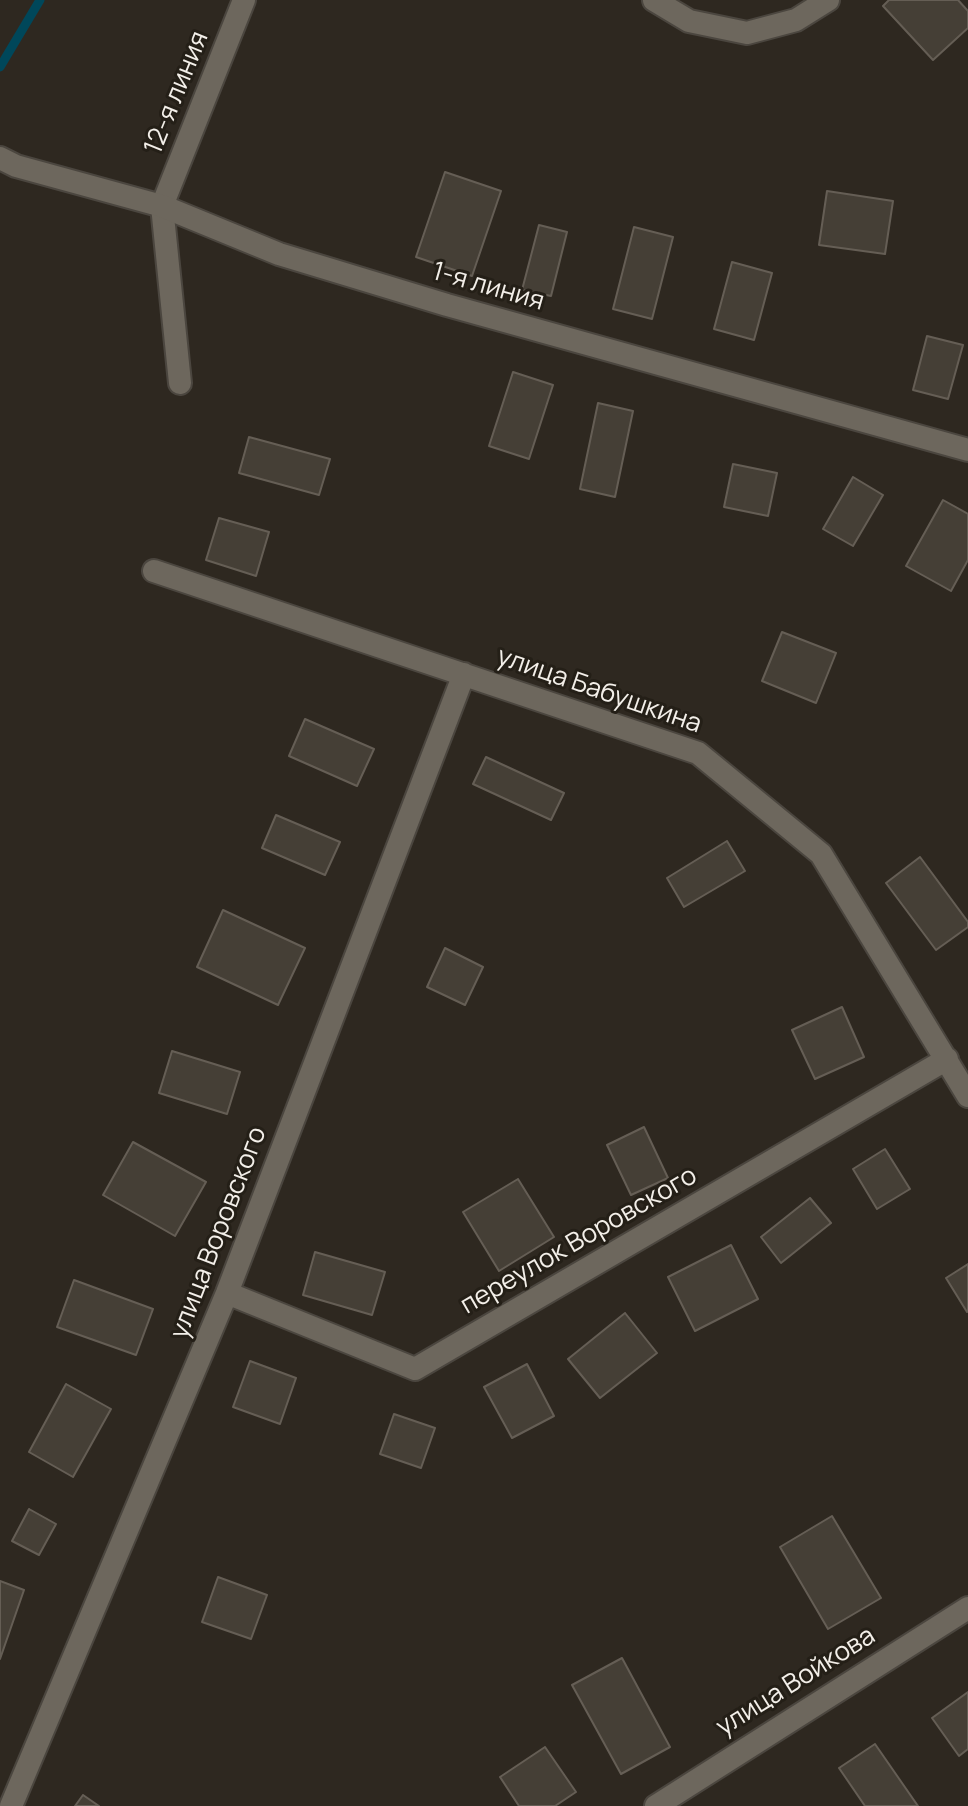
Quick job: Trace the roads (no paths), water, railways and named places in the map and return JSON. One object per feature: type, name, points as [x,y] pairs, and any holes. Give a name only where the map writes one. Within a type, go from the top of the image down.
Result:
[{"type":"street","name":"12-я линия","points":[[162,206],[244,0]]},
{"type":"street","points":[[654,0],[689,21],[747,33],[796,20],[828,0]]},
{"type":"street","name":"1-я линия","points":[[0,158],[16,166],[162,206],[279,254],[433,301],[968,450]]},
{"type":"street","points":[[162,206],[180,383]]},
{"type":"street","name":"улица Бабушкина","points":[[154,571],[698,753],[821,854],[968,1096]]},
{"type":"street","name":"улица Воровского","points":[[11,1806],[227,1293],[464,674]]},
{"type":"street","name":"переулок Воровского","points":[[227,1293],[415,1369],[947,1059]]},
{"type":"street","name":"улица Войкова","points":[[656,1806],[968,1608]]},
{"type":"waterway","points":[[0,67],[40,0]]}]
